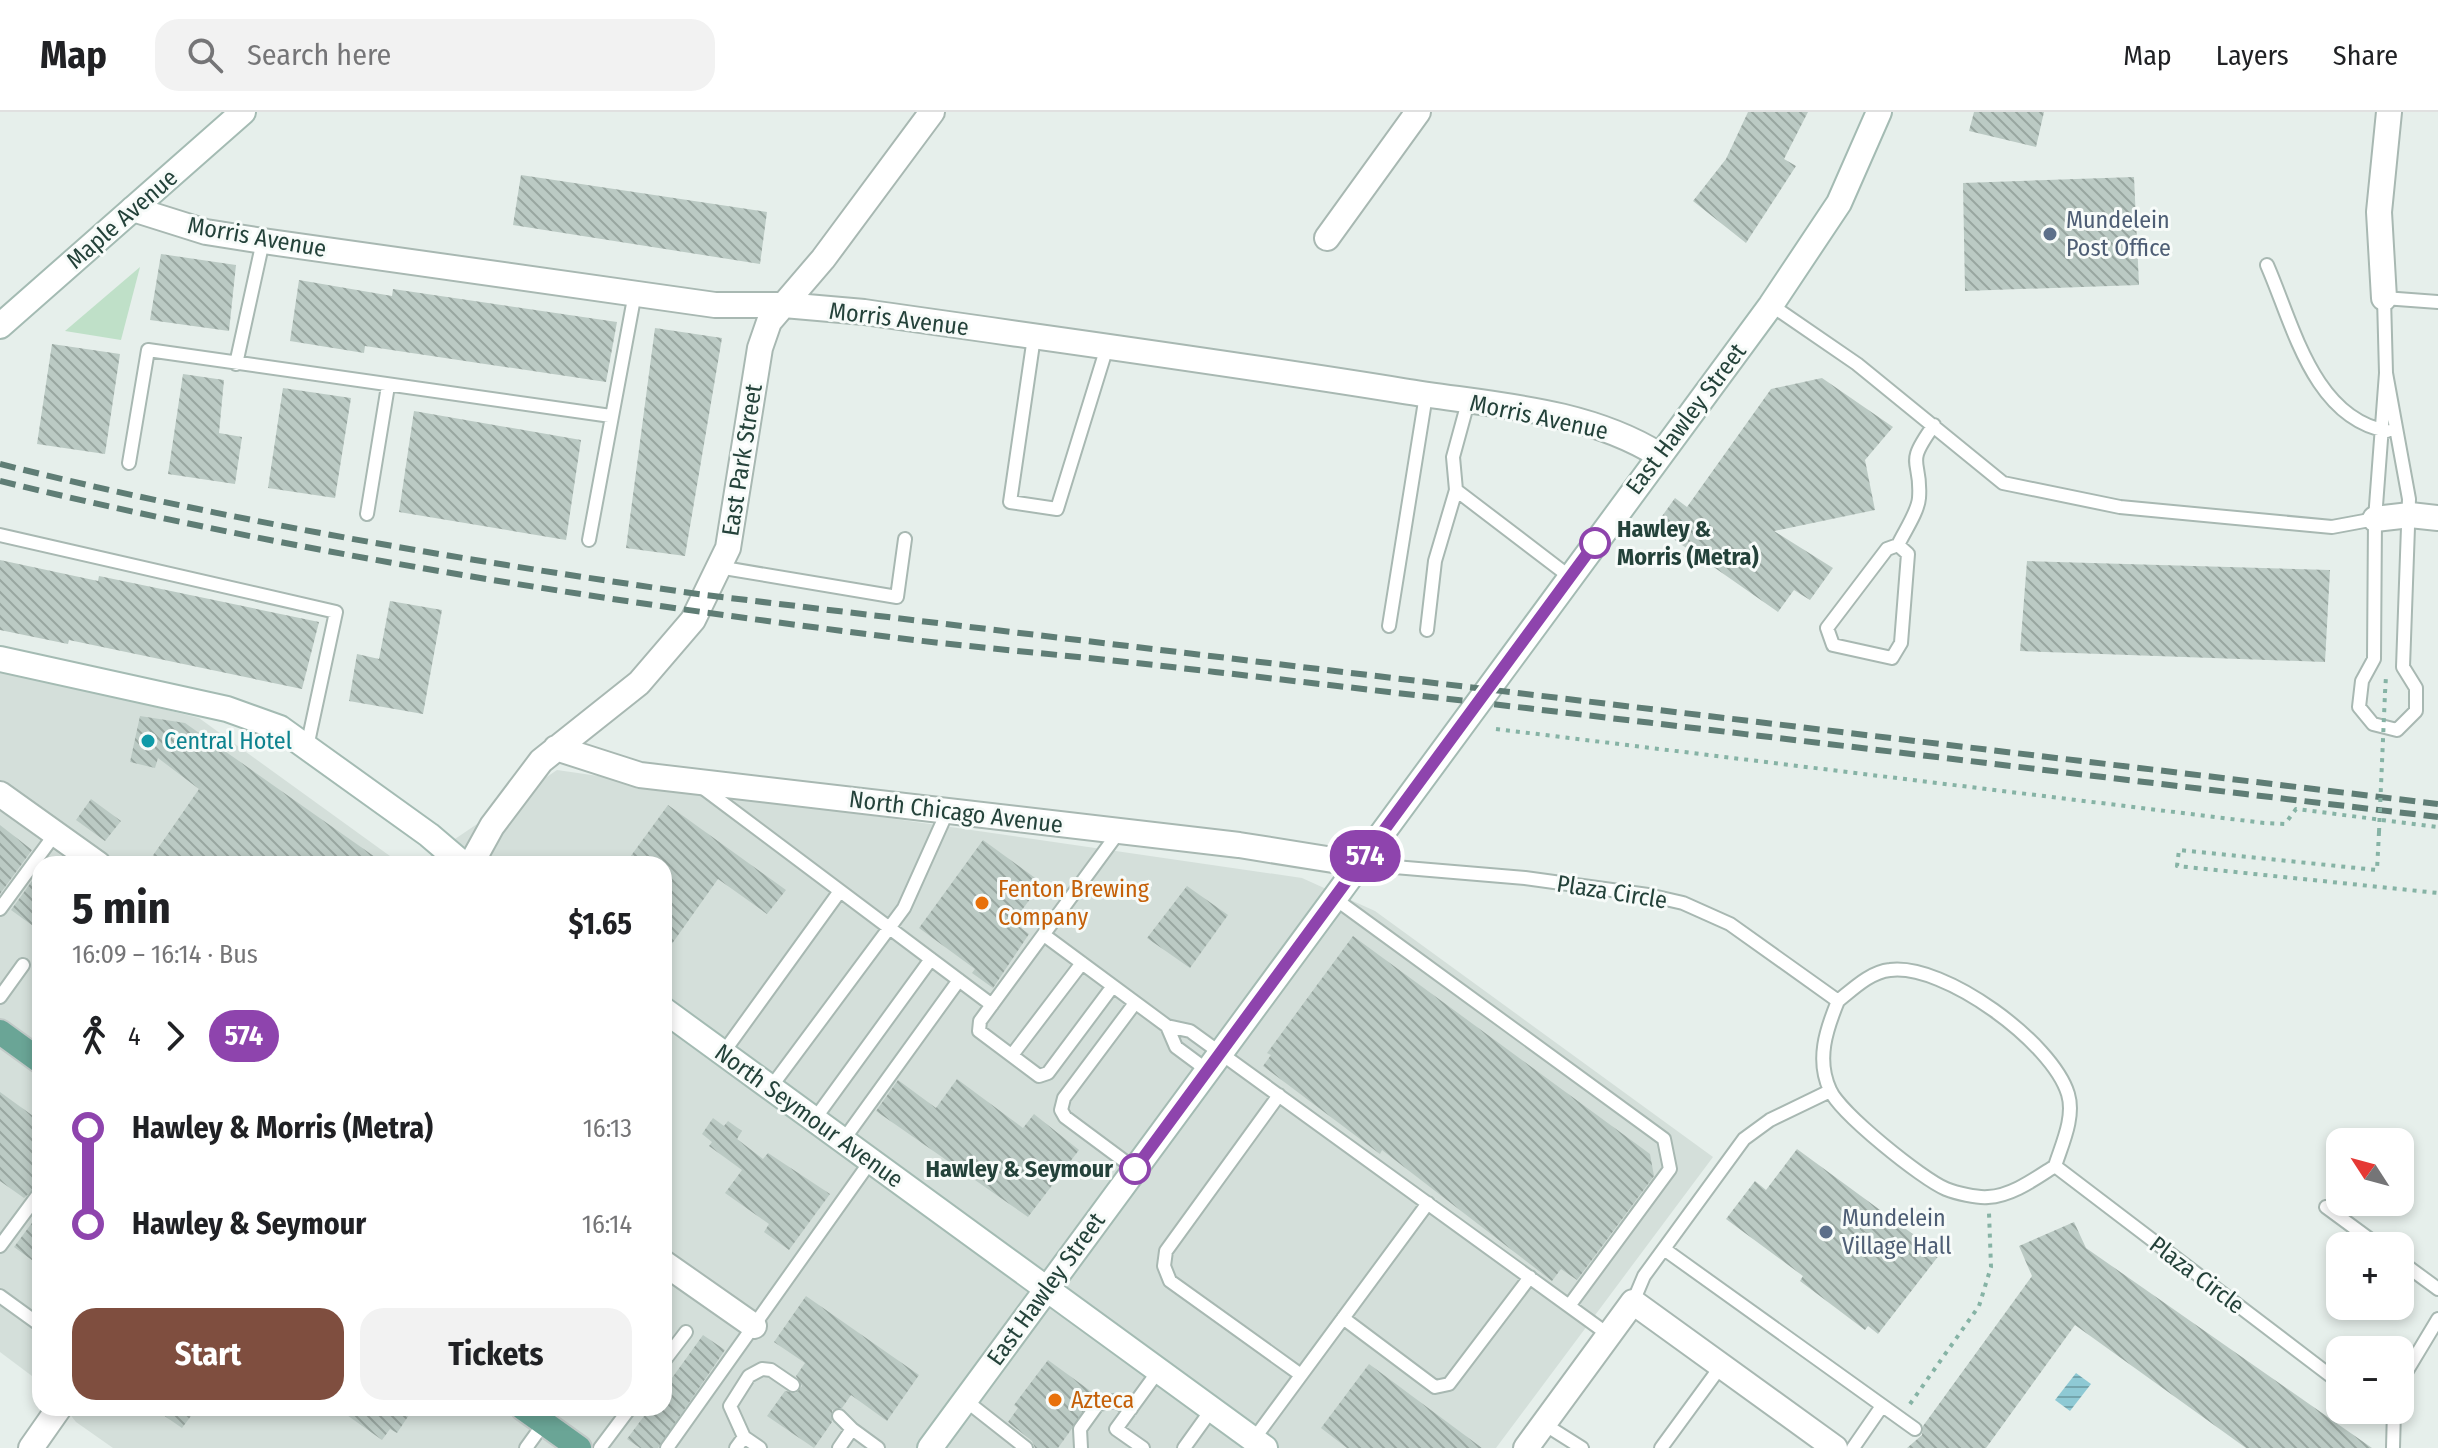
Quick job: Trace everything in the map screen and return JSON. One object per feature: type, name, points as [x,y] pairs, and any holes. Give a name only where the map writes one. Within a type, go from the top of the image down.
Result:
[{"type":"main road","points":[[0,1032],[32,1055]]},
{"type":"main road","points":[[534,1416],[579,1448]]},
{"type":"street","name":"Maple Avenue","points":[[0,326],[243,112]]},
{"type":"street","name":"East Park Street","points":[[475,856],[492,826],[541,761],[639,683],[693,620],[728,548],[760,348],[769,322],[823,259],[932,112]]},
{"type":"street","points":[[1327,238],[1418,112]]},
{"type":"street","name":"East Hawley Street","points":[[930,1448],[1771,305],[1839,203],[1879,112]]},
{"type":"street","points":[[2384,298],[2379,212],[2389,112]]},
{"type":"street","name":"Morris Avenue","points":[[133,209],[206,232],[263,241],[715,305],[784,305],[864,312],[1426,395],[1598,426],[1659,455]]},
{"type":"street","points":[[2375,519],[2410,515],[2438,518]]},
{"type":"street","points":[[0,659],[227,709],[280,728],[454,856]]},
{"type":"street","name":"North Chicago Avenue","points":[[556,748],[640,775],[1239,845],[1358,864]]},
{"type":"street","points":[[0,794],[87,856]]},
{"type":"street","name":"North Seymour Avenue","points":[[672,1016],[1260,1444]]},
{"type":"street","points":[[672,1269],[754,1326]]},
{"type":"street","points":[[1526,1448],[1633,1302],[1835,1448]]},
{"type":"street","points":[[31,1448],[53,1416]]},
{"type":"lane","points":[[236,364],[263,241]]},
{"type":"lane","points":[[2267,265],[2317,380],[2351,418],[2398,433]]},
{"type":"lane","points":[[589,540],[635,293]]},
{"type":"lane","points":[[2386,373],[2408,486],[2410,515],[2403,667],[2416,688],[2416,711],[2397,730],[2373,724],[2359,707],[2362,681],[2374,659],[2375,519],[2386,373],[2384,298],[2438,302]]},
{"type":"lane","points":[[1771,305],[1857,364],[2003,483],[2135,508],[2332,527],[2375,519]]},
{"type":"lane","points":[[1034,337],[1010,502],[1057,509],[1107,347]]},
{"type":"lane","points":[[129,463],[148,350],[611,416]]},
{"type":"lane","points":[[367,514],[388,386]]},
{"type":"lane","points":[[1389,626],[1426,395]]},
{"type":"lane","points":[[1427,630],[1435,561],[1456,490],[1453,457],[1468,402]]},
{"type":"lane","points":[[1898,545],[1908,554],[1901,643],[1892,658],[1833,645],[1827,628],[1887,549],[1898,545],[1920,499],[1914,461],[1919,447],[1934,425]]},
{"type":"lane","points":[[1456,490],[1570,577]]},
{"type":"lane","points":[[0,535],[336,612],[307,747]]},
{"type":"lane","points":[[718,567],[897,597],[905,539]]},
{"type":"lane","points":[[694,781],[992,1005]]},
{"type":"lane","points":[[771,1087],[904,908],[948,810]]},
{"type":"lane","points":[[1113,986],[1048,1073],[1039,1076],[979,1031],[980,1021],[1118,833]]},
{"type":"lane","points":[[39,856],[55,834]]},
{"type":"lane","name":"Plaza Circle","points":[[1358,864],[1525,878],[1648,895],[1683,903],[1730,924],[1838,1001]]},
{"type":"lane","points":[[0,909],[32,865]]},
{"type":"lane","points":[[723,1053],[840,891]]},
{"type":"lane","points":[[1334,898],[1664,1139],[1670,1169],[1569,1306]]},
{"type":"lane","points":[[1044,935],[1167,1026],[1190,1031],[1214,1061]]},
{"type":"lane","points":[[814,1120],[931,959]]},
{"type":"lane","points":[[1012,1055],[1082,963]]},
{"type":"lane","points":[[0,997],[23,965]]},
{"type":"lane","points":[[1888,970],[1917,971],[1951,982],[2032,1041],[2068,1095],[2068,1128],[2055,1166],[2030,1182],[1988,1197],[1945,1189],[1854,1123],[1830,1091],[1822,1063],[1826,1031],[1838,1001],[1866,979],[1888,970]]},
{"type":"lane","points":[[842,1142],[959,980]]},
{"type":"lane","points":[[1135,1003],[1064,1098],[1061,1110],[1135,1169]]},
{"type":"lane","points":[[1167,1026],[1176,1047],[1214,1061],[1279,1095],[1609,1335]]},
{"type":"lane","points":[[1633,1302],[1644,1276],[1744,1139],[1770,1120],[1830,1091]]},
{"type":"lane","points":[[1279,1095],[1166,1251],[1164,1266],[1170,1281],[1301,1375]]},
{"type":"lane","points":[[667,1448],[870,1162]]},
{"type":"lane","name":"Plaza Circle","points":[[2055,1166],[2326,1372]]},
{"type":"lane","points":[[0,1246],[32,1203]]},
{"type":"lane","points":[[1260,1444],[1301,1375],[1428,1203]]},
{"type":"lane","points":[[2338,1216],[2360,1232]]},
{"type":"lane","points":[[1664,1249],[1915,1429]]},
{"type":"lane","points":[[2414,1271],[2438,1289]]},
{"type":"lane","points":[[1343,1318],[1435,1387],[1449,1384],[1530,1277]]},
{"type":"lane","points":[[0,1296],[32,1319]]},
{"type":"lane","points":[[2414,1359],[2438,1319]]},
{"type":"lane","points":[[672,1350],[686,1332]]},
{"type":"lane","points":[[1661,1448],[1721,1366]]},
{"type":"lane","points":[[760,1448],[740,1443],[730,1406],[749,1376],[762,1369],[771,1370],[793,1385]]},
{"type":"lane","points":[[1143,1448],[1116,1429],[1159,1370]]},
{"type":"lane","points":[[965,1400],[1026,1448]]},
{"type":"lane","points":[[1081,1448],[1080,1429],[1098,1404],[1115,1401],[1131,1409]]},
{"type":"lane","points":[[1853,1448],[1882,1406]]},
{"type":"lane","points":[[1184,1448],[1212,1409]]},
{"type":"lane","points":[[600,1448],[624,1416]]},
{"type":"lane","points":[[839,1416],[878,1448]]},
{"type":"lane","points":[[526,1448],[544,1423]]},
{"type":"lane","points":[[1544,1424],[1582,1448]]},
{"type":"lane","points":[[2393,1448],[2394,1424]]},
{"type":"lane","points":[[839,1448],[852,1429]]},
{"type":"path","points":[[2385,693],[2377,870],[2179,850],[2177,866],[2438,893]]},
{"type":"path","points":[[1496,729],[2264,823],[2285,824],[2296,809],[2438,827]]},
{"type":"path","points":[[1906,1409],[1979,1306],[1986,1288],[1991,1267],[1988,1197]]},
{"type":"shaded area","points":[[0,668],[199,718],[390,856],[32,856],[32,1376],[0,1352]]},
{"type":"shaded area","points":[[557,770],[1302,878],[1375,911],[1713,1157],[1496,1448],[113,1448],[71,1416],[672,1416],[672,856],[430,856]]},
{"type":"green space","points":[[140,267],[121,340],[65,331]]},
{"type":"water","points":[[2076,1373],[2091,1384],[2070,1411],[2055,1400]]},
{"type":"building","points":[[1748,112],[1808,112],[1784,159],[1796,166],[1746,243],[1693,201],[1726,159]]},
{"type":"building","points":[[1974,112],[2044,112],[2036,147],[1969,131]]},
{"type":"building","points":[[521,175],[767,212],[760,264],[513,225]]},
{"type":"building","name":"Mundelein Post Office","points":[[2134,177],[2139,285],[1965,291],[1963,183]]},
{"type":"building","points":[[161,254],[236,265],[229,331],[150,320]]},
{"type":"building","points":[[299,280],[392,296],[393,289],[617,322],[606,382],[365,346],[364,353],[290,341]]},
{"type":"building","points":[[655,328],[722,338],[685,556],[626,548]]},
{"type":"building","points":[[52,344],[120,354],[105,454],[37,444]]},
{"type":"building","points":[[183,374],[224,380],[219,433],[242,437],[235,484],[168,474]]},
{"type":"building","points":[[1822,378],[1893,427],[1865,460],[1875,510],[1774,531],[1833,568],[1810,600],[1794,590],[1778,612],[1655,526],[1675,498],[1687,507],[1771,389]]},
{"type":"building","points":[[283,388],[351,398],[335,498],[268,488]]},
{"type":"building","points":[[414,411],[581,440],[566,540],[399,512]]},
{"type":"building","points":[[0,560],[98,581],[99,576],[319,622],[302,689],[69,640],[68,644],[0,630]]},
{"type":"building","points":[[2027,561],[2330,570],[2325,662],[2020,651]]},
{"type":"building","points":[[390,601],[442,610],[423,714],[349,701],[357,654],[379,659]]},
{"type":"building","points":[[140,716],[185,723],[374,856],[153,856],[199,789],[158,758],[155,768],[130,762]]},
{"type":"building","points":[[91,799],[121,821],[105,841],[76,820]]},
{"type":"building","points":[[668,805],[786,890],[767,914],[718,879],[672,944],[672,856],[631,856]]},
{"type":"building","points":[[0,825],[32,850],[0,894]]},
{"type":"building","name":"Fenton Brewing Company","points":[[983,840],[1042,883],[1013,922],[1029,934],[993,988],[972,973],[975,969],[919,928]]},
{"type":"building","points":[[32,881],[32,925],[11,910]]},
{"type":"building","points":[[1187,886],[1228,915],[1190,968],[1147,938]]},
{"type":"building","points":[[1353,936],[1650,1154],[1654,1176],[1577,1280],[1561,1269],[1552,1281],[1382,1150],[1380,1154],[1263,1066],[1271,1055],[1267,1053]]},
{"type":"building","points":[[957,1079],[1023,1128],[1034,1114],[1079,1150],[1028,1217],[876,1111],[898,1080],[936,1108]]},
{"type":"building","points":[[0,1092],[32,1115],[32,1190],[24,1198],[0,1181]]},
{"type":"building","points":[[713,1118],[724,1126],[728,1121],[742,1131],[737,1139],[763,1159],[768,1153],[830,1194],[789,1250],[764,1232],[769,1224],[725,1193],[742,1170],[709,1146],[712,1142],[702,1134]]},
{"type":"building","name":"Mundelein Village Hall","points":[[1797,1149],[1940,1254],[1878,1334],[1868,1326],[1865,1330],[1800,1281],[1803,1276],[1726,1219],[1755,1181],[1766,1190]]},
{"type":"building","points":[[2074,1222],[2086,1248],[2326,1416],[2326,1424],[2338,1424],[2372,1448],[2246,1448],[2075,1325],[1986,1448],[1907,1448],[1922,1435],[1923,1426],[2032,1276],[2019,1246]]},
{"type":"building","points":[[32,1223],[32,1260],[14,1247]]},
{"type":"building","points":[[806,1296],[919,1375],[887,1421],[851,1395],[842,1408],[832,1410],[832,1422],[814,1448],[767,1416],[785,1391],[796,1393],[802,1386],[796,1376],[805,1363],[774,1342]]},
{"type":"building","points":[[703,1335],[725,1350],[658,1448],[640,1448],[627,1439],[644,1416],[672,1416],[672,1378]]},
{"type":"building","name":"Azteca","points":[[1048,1360],[1096,1395],[1058,1448],[1035,1448],[1032,1441],[1008,1422],[1018,1408],[1014,1405]]},
{"type":"building","points":[[1369,1364],[1482,1448],[1347,1448],[1321,1428]]},
{"type":"building","points":[[165,1416],[191,1416],[182,1428]]},
{"type":"building","points":[[348,1416],[408,1416],[397,1433],[390,1429],[382,1440]]},
{"type":"railway","points":[[0,464],[262,522],[705,595],[2438,804]]},
{"type":"railway","points":[[0,481],[226,531],[454,574],[799,625],[2438,817]]},
{"type":"bus line","name":"574","points":[[1135,1169],[1595,543]]},
{"type":"place","name":"Mundelein Post Office","points":[[2050,234]]},
{"type":"place","name":"Hawley & Morris (Metra)","points":[[1595,543]]},
{"type":"place","name":"Central Hotel","points":[[148,741]]},
{"type":"place","name":"Fenton Brewing Company","points":[[982,903]]},
{"type":"place","name":"Hawley & Seymour","points":[[1135,1169]]},
{"type":"place","name":"Mundelein Village Hall","points":[[1826,1232]]},
{"type":"place","name":"Azteca","points":[[1055,1400]]}]
